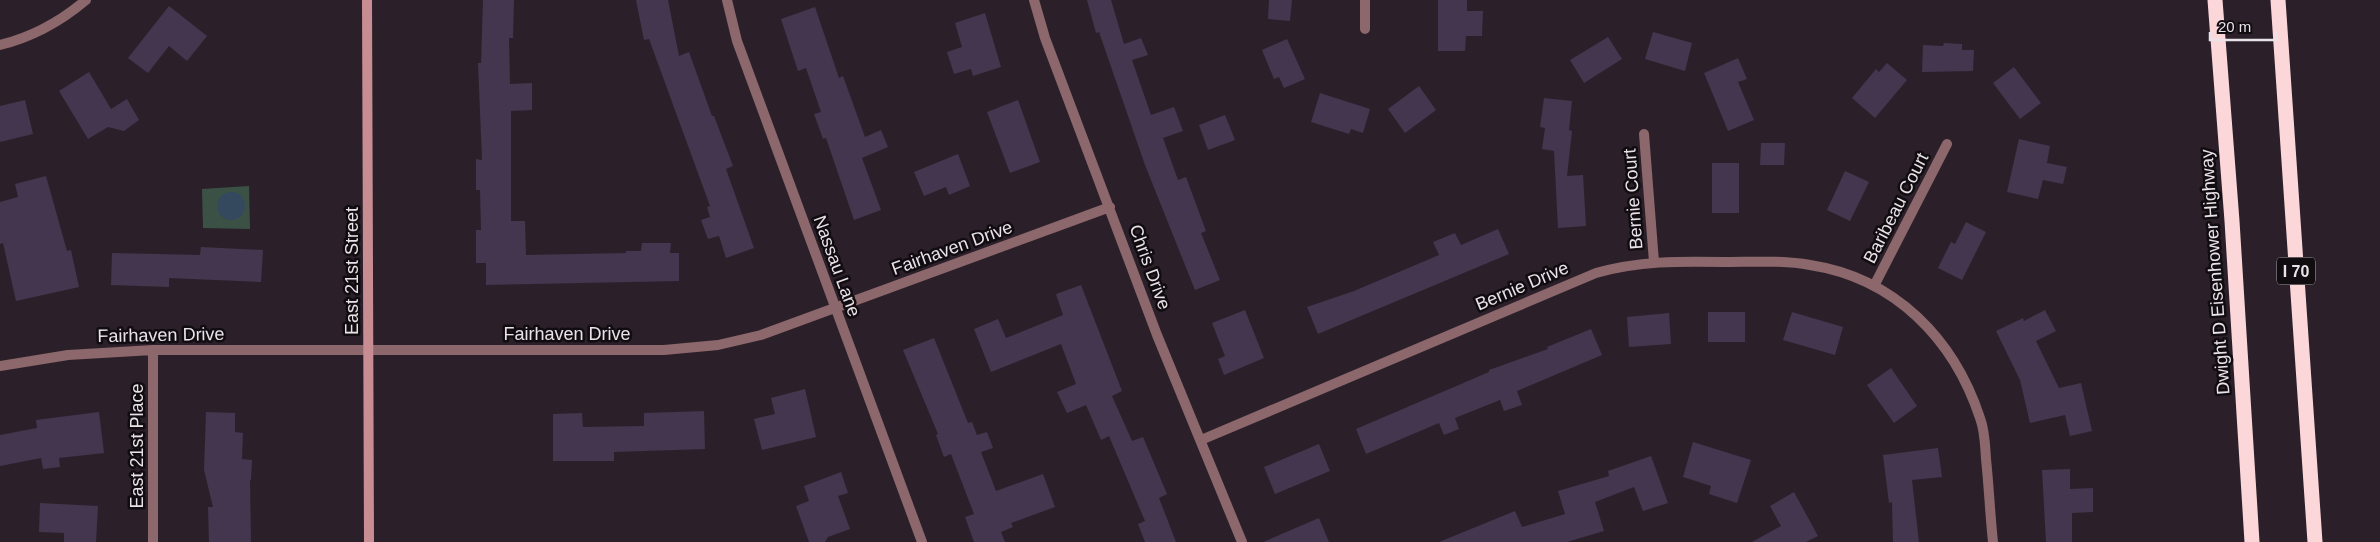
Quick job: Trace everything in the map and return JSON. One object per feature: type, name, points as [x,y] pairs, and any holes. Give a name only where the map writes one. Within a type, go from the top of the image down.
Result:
[{"type":"highway","name":"Dwight D Eisenhower Highway","points":[[2215,0],[2252,542]]},
{"type":"highway","name":"I 70","points":[[2278,0],[2315,542]]},
{"type":"main road","name":"East 21st Street","points":[[367,0],[369,542]]},
{"type":"street","points":[[0,45],[16,42],[44,30],[66,17],[86,0]]},
{"type":"street","name":"Nassau Lane","points":[[727,0],[734,31],[922,542]]},
{"type":"street","name":"Chris Drive","points":[[1034,0],[1045,38],[1158,335],[1242,542]]},
{"type":"street","points":[[1365,0],[1365,29]]},
{"type":"street","name":"Bernie Court","points":[[1644,134],[1654,262]]},
{"type":"street","name":"Baribeau Court","points":[[1874,286],[1947,144]]},
{"type":"street","name":"Fairhaven Drive","points":[[0,366],[68,355],[153,350],[688,349],[730,343],[761,335],[1110,207]]},
{"type":"street","name":"Bernie Drive","points":[[1201,440],[1588,275],[1654,262],[1792,262],[1840,272],[1874,286],[1892,297],[1923,322],[1940,340],[1965,379],[1984,433],[1993,542]]},
{"type":"street","name":"East 21st Place","points":[[153,350],[153,542]]},
{"type":"green space","points":[[249,186],[250,229],[203,228],[202,189]]},
{"type":"water","points":[[231,192],[241,196],[245,206],[241,216],[231,220],[221,216],[217,206],[221,196]]},
{"type":"building","points":[[483,0],[514,0],[513,38],[509,38],[510,84],[532,83],[532,110],[511,111],[511,221],[525,221],[526,255],[626,253],[626,251],[641,251],[642,243],[671,243],[670,253],[679,253],[679,281],[486,285],[486,263],[476,263],[476,230],[481,230],[480,190],[476,190],[476,159],[482,160],[478,63],[481,63]]},
{"type":"building","points":[[636,0],[668,0],[679,56],[689,52],[712,116],[714,116],[733,166],[726,169],[754,248],[726,258],[719,236],[708,239],[701,220],[710,217],[707,207],[710,206],[649,39],[644,40]]},
{"type":"building","points":[[1087,0],[1111,0],[1124,44],[1141,38],[1148,55],[1132,60],[1151,115],[1174,107],[1183,131],[1163,138],[1178,180],[1186,177],[1206,231],[1201,233],[1220,280],[1195,290],[1145,165],[1099,32],[1096,33]]},
{"type":"building","points":[[1269,0],[1292,0],[1290,21],[1268,19]]},
{"type":"building","points":[[1438,0],[1467,0],[1467,11],[1483,11],[1482,36],[1466,36],[1465,51],[1438,51]]},
{"type":"building","points":[[169,6],[207,36],[187,61],[169,46],[148,73],[128,58]]},
{"type":"building","points":[[815,7],[839,78],[843,76],[865,137],[881,130],[888,147],[862,158],[881,210],[854,220],[826,138],[823,139],[814,114],[821,112],[806,68],[798,71],[781,19]]},
{"type":"building","points":[[985,13],[1001,67],[973,76],[971,69],[954,74],[947,52],[962,47],[955,23]]},
{"type":"building","points":[[1653,32],[1692,43],[1685,71],[1645,59]]},
{"type":"building","points":[[1608,37],[1622,59],[1584,83],[1570,60]]},
{"type":"building","points":[[1287,39],[1305,79],[1284,88],[1279,77],[1274,79],[1262,50]]},
{"type":"building","points":[[1944,43],[1962,44],[1962,50],[1974,50],[1973,71],[1922,72],[1923,45],[1943,46]]},
{"type":"building","points":[[1738,58],[1747,79],[1738,82],[1754,120],[1728,131],[1704,73]]},
{"type":"building","points":[[1887,63],[1907,80],[1875,118],[1852,98],[1876,69],[1879,72]]},
{"type":"building","points":[[2014,67],[2041,103],[2020,119],[1993,83]]},
{"type":"building","points":[[89,72],[111,109],[127,99],[139,120],[124,131],[108,127],[88,139],[59,91]]},
{"type":"building","points":[[1419,86],[1436,110],[1405,133],[1388,109]]},
{"type":"building","points":[[1320,93],[1370,109],[1363,133],[1351,129],[1349,134],[1311,122]]},
{"type":"building","points":[[1544,98],[1572,101],[1569,130],[1572,131],[1567,176],[1583,175],[1586,226],[1558,228],[1554,151],[1542,149],[1545,128],[1540,127]]},
{"type":"building","points":[[25,100],[33,134],[0,142],[0,106]]},
{"type":"building","points":[[1018,100],[1040,162],[1010,173],[987,112]]},
{"type":"building","points":[[1225,115],[1235,140],[1208,150],[1199,125]]},
{"type":"building","points":[[2019,139],[2050,146],[2047,163],[2067,167],[2063,184],[2043,180],[2038,199],[2007,192]]},
{"type":"building","points":[[1761,143],[1785,143],[1784,165],[1760,165]]},
{"type":"building","points":[[958,154],[970,186],[949,195],[946,187],[924,196],[914,172]]},
{"type":"building","points":[[1712,163],[1739,163],[1739,213],[1712,213]]},
{"type":"building","points":[[1845,171],[1869,182],[1850,221],[1827,210]]},
{"type":"building","points":[[46,176],[67,251],[71,250],[79,287],[16,301],[3,243],[0,244],[0,202],[18,197],[15,184]]},
{"type":"building","points":[[1966,222],[1986,232],[1962,280],[1938,268],[1951,242],[1955,244]]},
{"type":"building","points":[[1498,229],[1509,254],[1318,334],[1307,307],[1354,291],[1439,255],[1433,242],[1455,233],[1461,245]]},
{"type":"building","points":[[201,247],[263,250],[261,282],[169,278],[169,287],[111,285],[112,253],[200,255]]},
{"type":"building","points":[[1081,285],[1122,391],[1112,396],[1132,441],[1143,437],[1167,494],[1159,498],[1176,542],[1145,542],[1138,524],[1145,521],[1109,436],[1101,440],[1086,405],[1067,413],[1057,392],[1076,384],[1061,344],[991,372],[974,329],[998,319],[1006,338],[1063,315],[1056,294]]},
{"type":"building","points":[[1245,310],[1264,358],[1224,375],[1218,359],[1225,356],[1212,323]]},
{"type":"building","points":[[2045,310],[2056,331],[2036,341],[2059,388],[2081,383],[2092,431],[2070,436],[2065,415],[2030,423],[2020,380],[1996,331],[2023,318],[2024,321]]},
{"type":"building","points":[[1708,312],[1745,312],[1745,342],[1708,342]]},
{"type":"building","points":[[1792,312],[1843,327],[1835,355],[1783,340]]},
{"type":"building","points":[[1669,313],[1671,344],[1629,347],[1627,317]]},
{"type":"building","points":[[1591,329],[1602,355],[1517,391],[1522,405],[1504,411],[1500,400],[1455,418],[1459,429],[1444,435],[1439,423],[1366,454],[1356,429],[1489,372],[1489,370],[1548,349],[1547,347]]},
{"type":"building","points":[[934,338],[968,423],[972,422],[977,435],[987,432],[993,448],[981,452],[996,491],[1043,474],[1055,507],[1011,523],[1013,527],[1001,532],[1005,542],[974,542],[965,517],[974,514],[951,454],[944,457],[936,435],[938,434],[903,350]]},
{"type":"building","points":[[1891,368],[1917,406],[1894,423],[1867,385]]},
{"type":"building","points":[[805,389],[816,437],[762,450],[754,419],[775,414],[771,398]]},
{"type":"building","points":[[704,411],[705,449],[614,452],[614,461],[553,461],[553,414],[582,413],[583,427],[644,426],[644,413]]},
{"type":"building","points":[[99,412],[104,453],[59,458],[60,467],[43,469],[41,458],[0,466],[0,435],[37,428],[36,420]]},
{"type":"building","points":[[206,412],[235,413],[235,432],[243,433],[242,459],[252,460],[250,480],[251,542],[209,542],[208,507],[213,507],[204,470]]},
{"type":"building","points":[[1693,442],[1751,460],[1737,503],[1709,494],[1711,486],[1683,477]]},
{"type":"building","points":[[1319,444],[1330,471],[1275,494],[1264,467]]},
{"type":"building","points":[[1938,448],[1942,477],[1912,480],[1919,542],[1893,542],[1892,502],[1889,503],[1883,455]]},
{"type":"building","points":[[1651,456],[1668,503],[1643,511],[1634,487],[1595,502],[1604,531],[1567,542],[1439,542],[1515,511],[1522,527],[1565,514],[1558,491],[1609,476],[1608,471]]},
{"type":"building","points":[[2070,469],[2070,489],[2093,488],[2093,512],[2072,513],[2072,542],[2046,542],[2042,470]]},
{"type":"building","points":[[841,472],[848,493],[838,496],[850,529],[828,537],[825,542],[809,542],[796,506],[809,501],[804,486]]},
{"type":"building","points":[[1794,492],[1818,536],[1806,542],[1752,542],[1781,526],[1770,506]]},
{"type":"building","points":[[40,503],[98,506],[96,542],[64,542],[64,533],[39,532]]},
{"type":"building","points":[[1319,518],[1329,542],[1263,542]]}]
